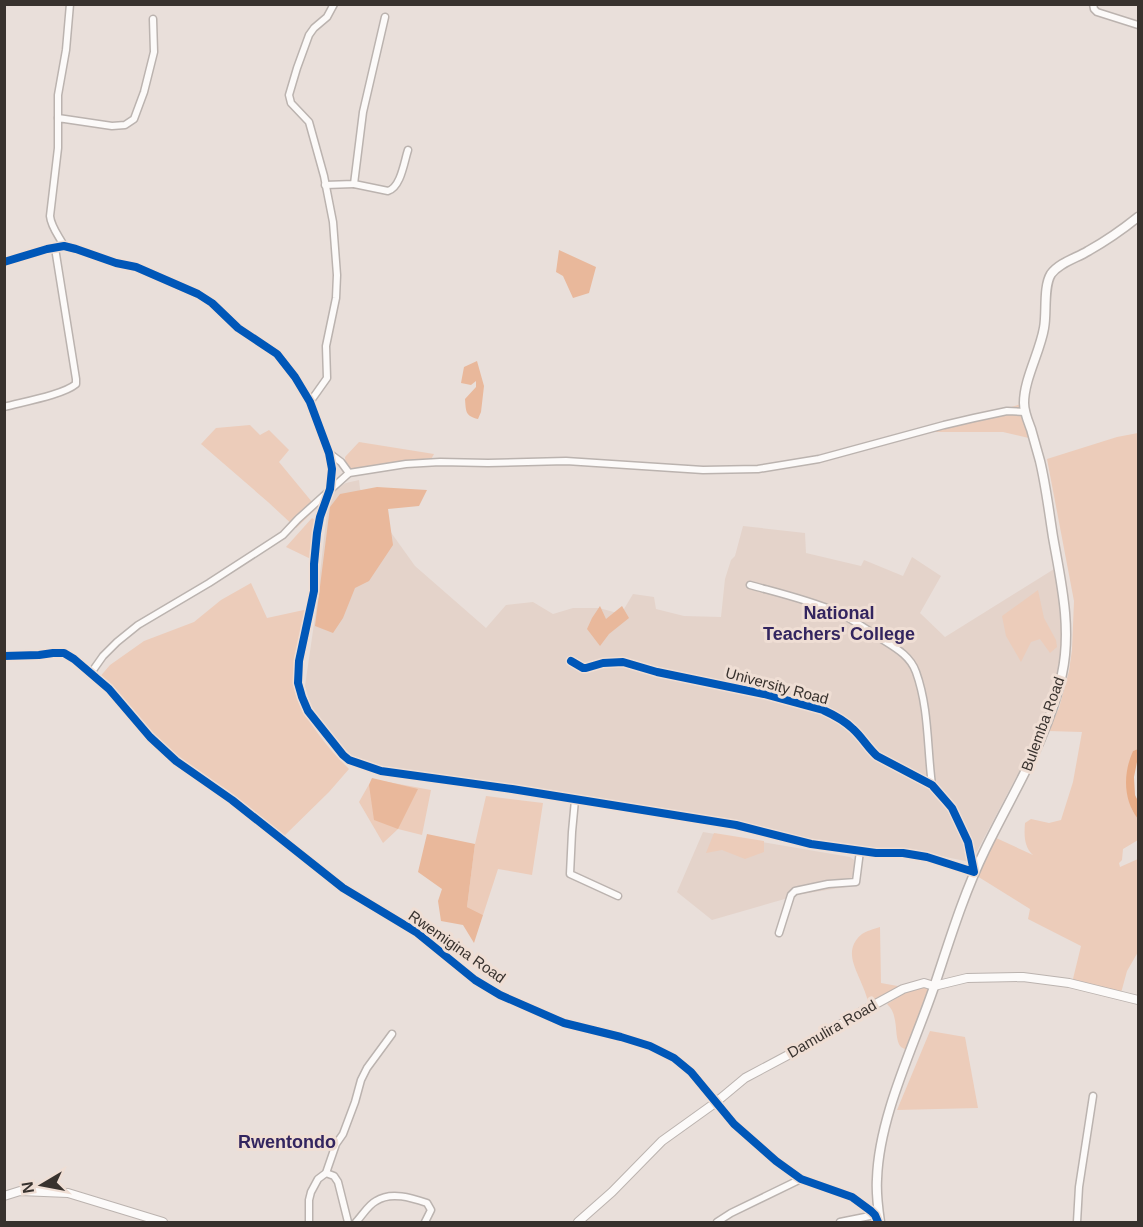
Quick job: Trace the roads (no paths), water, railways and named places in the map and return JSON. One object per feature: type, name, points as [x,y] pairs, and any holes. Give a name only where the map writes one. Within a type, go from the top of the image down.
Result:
[{"type":"main road","name":"Bulemba Road","points":[[878,1220],[876,1177],[883,1136],[906,1060],[974,872],[1037,747],[1058,693],[1063,670],[1066,630],[1064,600],[1042,473],[1024,403],[1025,391],[1045,327],[1048,283],[1050,277],[1060,266],[1087,252],[1138,217]]},
{"type":"street","points":[[64,246],[51,224],[50,216],[58,148],[58,95],[66,50],[70,4]]},
{"type":"street","points":[[310,402],[327,378],[326,346],[336,298],[337,275],[333,222],[326,185],[309,122],[291,103],[289,95],[309,35],[327,16],[334,4]]},
{"type":"street","points":[[1093,4],[1097,12],[1138,25]]},
{"type":"street","points":[[354,184],[363,112],[385,17]]},
{"type":"street","points":[[58,118],[112,126],[124,125],[134,119],[144,92],[154,52],[153,19]]},
{"type":"street","points":[[326,185],[354,184],[392,190],[400,176],[408,150]]},
{"type":"street","points":[[4,262],[64,246],[136,267],[198,294],[212,303],[238,328],[277,354],[295,376],[310,402],[332,469],[330,489],[320,517],[314,564],[314,591],[298,670],[298,683],[308,711],[343,756],[349,760],[369,768],[428,778],[513,789],[736,825],[811,843],[876,853],[903,853],[927,857],[974,872]]},
{"type":"street","points":[[4,406],[61,392],[76,384],[55,248]]},
{"type":"street","points":[[91,673],[103,656],[138,625],[283,535],[349,473],[406,464],[440,462],[566,461],[703,470],[758,469],[819,459],[982,416],[1007,411],[1025,412]]},
{"type":"street","points":[[328,453],[341,462],[349,473]]},
{"type":"street","points":[[750,585],[840,613],[907,657],[916,672],[924,701],[932,784]]},
{"type":"street","name":"Rwemigina Road","points":[[4,656],[39,655],[53,652],[64,653],[74,659],[109,689],[150,736],[176,761],[232,800],[343,888],[416,932],[475,980],[500,995],[551,1018],[621,1037],[666,1053],[691,1072],[734,1124],[776,1161],[801,1179],[852,1197],[878,1220]]},
{"type":"street","name":"University Road","points":[[571,661],[583,668],[603,663],[623,662],[823,710],[853,728],[877,756],[932,784],[952,808],[970,847],[974,872]]},
{"type":"street","points":[[575,800],[570,874],[618,897]]},
{"type":"street","points":[[778,933],[791,895],[795,891],[828,884],[856,882],[860,851]]},
{"type":"street","name":"Damulira Road","points":[[578,1222],[612,1192],[662,1141],[745,1078],[805,1046],[878,1002],[911,986],[924,983],[934,986],[967,978],[1023,977],[1069,983],[1138,1000]]},
{"type":"street","points":[[309,1222],[311,1192],[318,1179],[326,1173],[336,1144],[343,1134],[361,1080],[392,1034]]},
{"type":"street","points":[[1077,1222],[1079,1187],[1093,1096]]},
{"type":"street","points":[[326,1173],[334,1176],[338,1182],[348,1222]]},
{"type":"street","points":[[717,1222],[801,1179]]},
{"type":"street","points":[[4,1196],[20,1191],[68,1192],[163,1222]]},
{"type":"street","points":[[356,1222],[375,1201],[390,1196],[427,1203],[431,1210],[425,1222]]},
{"type":"street","points":[[840,1222],[878,1220]]},
{"type":"district","name":"National Teachers' College","points":[[839,623]]},
{"type":"district","name":"Rwentondo","points":[[287,1142]]}]
